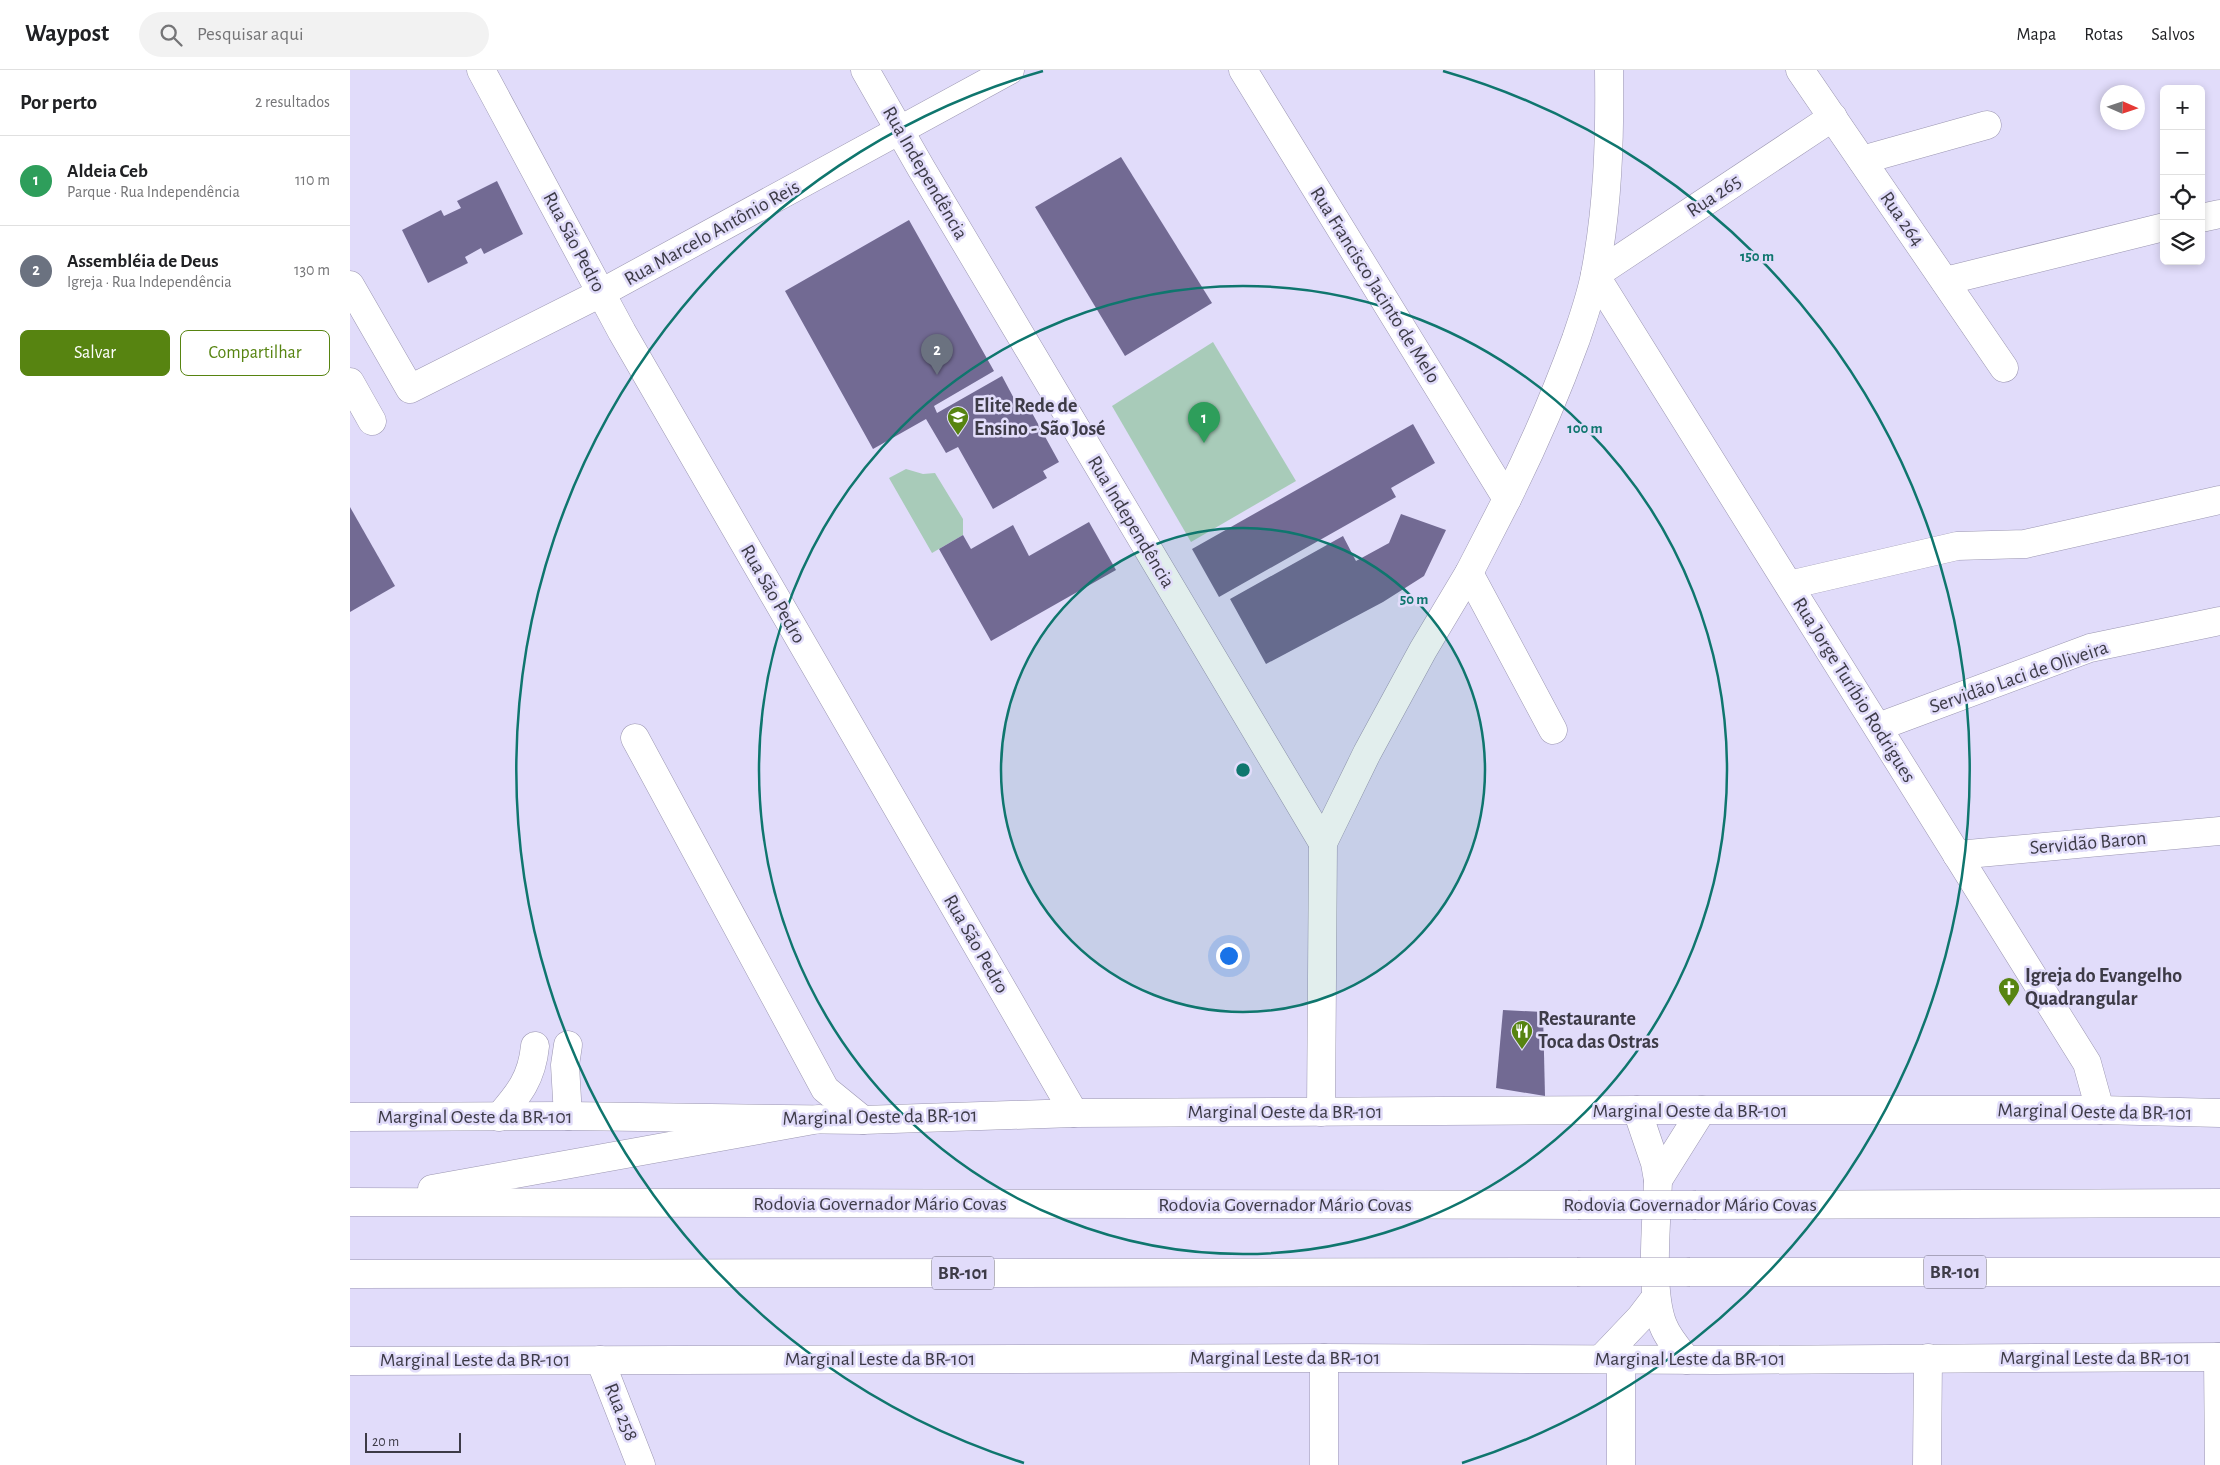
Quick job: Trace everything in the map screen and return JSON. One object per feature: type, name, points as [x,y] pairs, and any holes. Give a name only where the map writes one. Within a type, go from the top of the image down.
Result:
[{"type":"main road","name":"Rua São Pedro","points":[[481,70],[601,293],[1074,1114]]},
{"type":"main road","name":"Rua Independência","points":[[865,70],[1323,843]]},
{"type":"main road","name":"Rua Marcelo Antônio Reis","points":[[350,284],[410,389],[601,293],[1010,70]]},
{"type":"main road","name":"Rua Francisco Jacinto de Melo","points":[[1243,70],[1507,499]]},
{"type":"main road","points":[[1320,1112],[1323,843],[1367,753],[1423,650],[1469,573],[1538,435],[1564,374],[1595,275],[1606,206],[1610,140],[1609,70]]},
{"type":"main road","name":"Rua 264","points":[[1800,70],[2004,368]]},
{"type":"main road","name":"Rua 265","points":[[1595,275],[1833,117]]},
{"type":"main road","points":[[1862,160],[1986,125]]},
{"type":"main road","points":[[2205,217],[2220,214]]},
{"type":"main road","points":[[1945,281],[2160,228]]},
{"type":"main road","name":"Rua Jorge Turíbio Rodrigues","points":[[1595,275],[2087,1063],[2100,1110]]},
{"type":"main road","points":[[350,382],[372,421]]},
{"type":"main road","points":[[1789,585],[1957,546],[2025,544],[2220,500]]},
{"type":"main road","points":[[1469,573],[1553,730]]},
{"type":"main road","name":"Servidão Laci de Oliveira","points":[[1878,727],[2090,648],[2220,621]]},
{"type":"main road","points":[[635,738],[825,1089],[863,1120]]},
{"type":"main road","name":"Servidão Baron","points":[[1957,855],[2220,831]]},
{"type":"main road","points":[[568,1045],[565,1065],[568,1116]]},
{"type":"main road","points":[[498,1117],[521,1092],[534,1065],[535,1046]]},
{"type":"main road","points":[[1637,1110],[1655,1163],[1658,1180],[1656,1297],[1663,1325],[1672,1342],[1687,1360]]},
{"type":"main road","name":"Marginal Oeste da BR-101","points":[[350,1117],[568,1116],[863,1120],[1074,1114],[1637,1110],[2100,1110],[2220,1113]]},
{"type":"main road","points":[[1658,1180],[1702,1110]]},
{"type":"main road","points":[[353,1202],[819,1119]]},
{"type":"main road","name":"Rodovia Governador Mário Covas","points":[[353,1202],[1578,1205],[2220,1203]]},
{"type":"main road","name":"BR-101","points":[[350,1274],[2220,1272]]},
{"type":"main road","points":[[1621,1465],[1612,1358],[1656,1297]]},
{"type":"main road","points":[[2219,1357],[2219,1465]]},
{"type":"main road","name":"Marginal Leste da BR-101","points":[[350,1361],[1324,1358],[1612,1358],[1687,1360],[2219,1357]]},
{"type":"main road","points":[[1324,1358],[1324,1465]]},
{"type":"main road","points":[[1928,1358],[1928,1465]]},
{"type":"main road","name":"Rua 258","points":[[600,1360],[641,1465]]},
{"type":"green space","points":[[1213,342],[1296,481],[1191,542],[1112,406]]},
{"type":"green space","points":[[906,469],[923,474],[935,473],[963,519],[963,535],[932,553],[889,478]]},
{"type":"building","points":[[1121,157],[1212,303],[1125,356],[1035,207]]},
{"type":"building","points":[[497,181],[523,234],[484,254],[481,248],[465,257],[468,263],[428,283],[402,230],[441,210],[444,216],[461,208],[457,201]]},
{"type":"building","points":[[909,220],[994,371],[934,406],[937,413],[1002,376],[1018,406],[1026,402],[1059,462],[1043,471],[1047,478],[993,509],[958,447],[946,453],[926,419],[873,449],[785,291]]},
{"type":"building","points":[[1413,424],[1435,463],[1391,488],[1396,497],[1219,597],[1192,549]]},
{"type":"building","points":[[350,507],[395,586],[350,612]]},
{"type":"building","points":[[1401,514],[1446,530],[1424,576],[1383,602],[1266,664],[1230,599],[1343,536],[1356,561],[1389,543]]},
{"type":"building","points":[[1089,522],[1116,570],[991,641],[939,549],[963,535],[971,549],[1013,525],[1029,556]]},
{"type":"building","name":"Restaurante Toca das Ostras","points":[[1503,1010],[1543,1012],[1545,1096],[1496,1088]]},
{"type":"place","name":"Assembléia de Deus","points":[[937,375]]},
{"type":"place","name":"Elite Rede de Ensino - São José","points":[[958,436]]},
{"type":"place","name":"Aldeia Ceb","points":[[1204,443]]},
{"type":"place","name":"Igreja do Evangelho Quadrangular","points":[[2009,1007]]},
{"type":"place","name":"Restaurante Toca das Ostras","points":[[1522,1050]]}]
